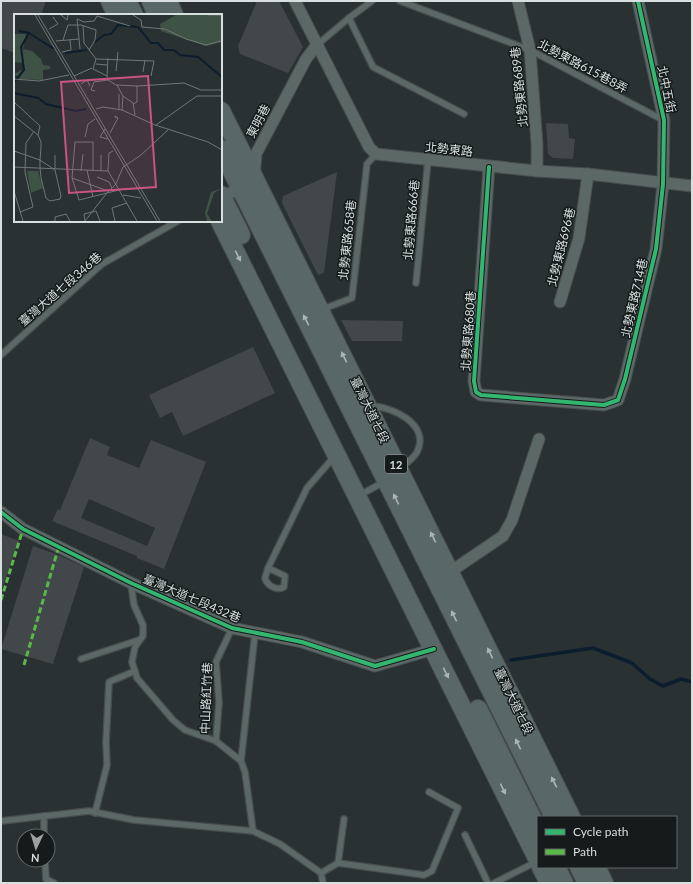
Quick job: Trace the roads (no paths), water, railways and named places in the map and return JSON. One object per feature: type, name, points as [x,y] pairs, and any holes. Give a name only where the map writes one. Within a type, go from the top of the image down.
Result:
[{"type":"main road","points":[[110,1],[116,14]]},
{"type":"main road","points":[[127,1],[134,14]]},
{"type":"main road","points":[[151,1],[157,14]]},
{"type":"main road","points":[[168,1],[174,14]]},
{"type":"main road","name":"臺灣大道七段","points":[[222,114],[247,184],[361,409],[554,816]]},
{"type":"main road","name":"臺灣大道七段","points":[[222,150],[247,184],[321,310],[361,409]]},
{"type":"main road","points":[[222,198],[363,493],[434,649],[537,859]]},
{"type":"main road","points":[[221,222],[337,454],[363,493],[537,828]]},
{"type":"main road","name":"臺灣大道七段","points":[[393,475],[450,572],[572,816]]},
{"type":"main road","points":[[542,868],[549,883]]},
{"type":"main road","points":[[556,868],[564,883]]},
{"type":"main road","points":[[580,868],[587,883]]},
{"type":"main road","points":[[596,868],[604,883]]},
{"type":"street","points":[[295,1],[316,46],[368,147],[376,154]]},
{"type":"street","name":"北勢東路689巷","points":[[518,1],[530,50],[537,144],[537,171]]},
{"type":"street","name":"北中五街","points":[[638,1],[664,120],[663,184]]},
{"type":"street","name":"東明巷","points":[[247,184],[256,154],[306,59],[316,46]]},
{"type":"street","name":"北勢東路","points":[[376,154],[489,167],[588,174],[663,184],[692,186]]},
{"type":"street","name":"北勢東路680巷","points":[[489,167],[474,382],[476,392],[481,395],[604,405]]},
{"type":"street","name":"北勢東路696巷","points":[[560,302],[579,238],[588,174]]},
{"type":"street","points":[[222,196],[247,184]]},
{"type":"street","name":"北勢東路714巷","points":[[604,405],[618,400],[625,379],[656,249],[663,184]]},
{"type":"street","points":[[450,572],[503,536],[512,520],[539,439]]},
{"type":"street","name":"臺灣大道七段432巷","points":[[1,512],[23,529],[131,583],[232,628],[302,642],[375,666],[434,649]]},
{"type":"lane","points":[[316,46],[372,1]]},
{"type":"lane","name":"北勢東路615巷8弄","points":[[400,1],[530,50],[664,120]]},
{"type":"lane","points":[[349,18],[374,67],[464,114]]},
{"type":"lane","name":"北勢東路658巷","points":[[321,310],[352,298],[367,164],[376,154]]},
{"type":"lane","name":"北勢東路666巷","points":[[416,283],[428,160]]},
{"type":"lane","name":"臺灣大道七段346巷","points":[[1,355],[102,264],[176,222]]},
{"type":"lane","points":[[361,409],[379,406],[397,411],[416,428],[419,440],[417,452],[393,475],[363,493]]},
{"type":"lane","points":[[268,568],[307,488],[337,454]]},
{"type":"lane","points":[[131,583],[134,605],[143,625],[143,636],[135,647],[132,662],[137,678],[173,720],[185,730],[216,741]]},
{"type":"lane","name":"中山路紅竹巷","points":[[232,628],[216,662],[219,702],[216,741],[241,761]]},
{"type":"lane","points":[[253,831],[245,772],[241,761],[255,633]]},
{"type":"lane","points":[[81,659],[139,640]]},
{"type":"lane","points":[[95,813],[107,765],[106,742],[109,682],[135,671]]},
{"type":"lane","points":[[321,873],[338,863],[424,875],[432,871],[458,808],[429,792]]},
{"type":"lane","points":[[1,821],[89,811],[134,820],[253,831],[280,844],[321,873],[324,883]]},
{"type":"lane","points":[[44,816],[44,828]]},
{"type":"lane","points":[[338,863],[344,819]]},
{"type":"lane","points":[[465,834],[488,883]]},
{"type":"lane","points":[[494,883],[537,862]]},
{"type":"lane","points":[[45,868],[46,879],[54,883]]},
{"type":"waterway","points":[[511,660],[593,648],[632,663],[650,679],[663,686],[681,679],[692,682]]}]
